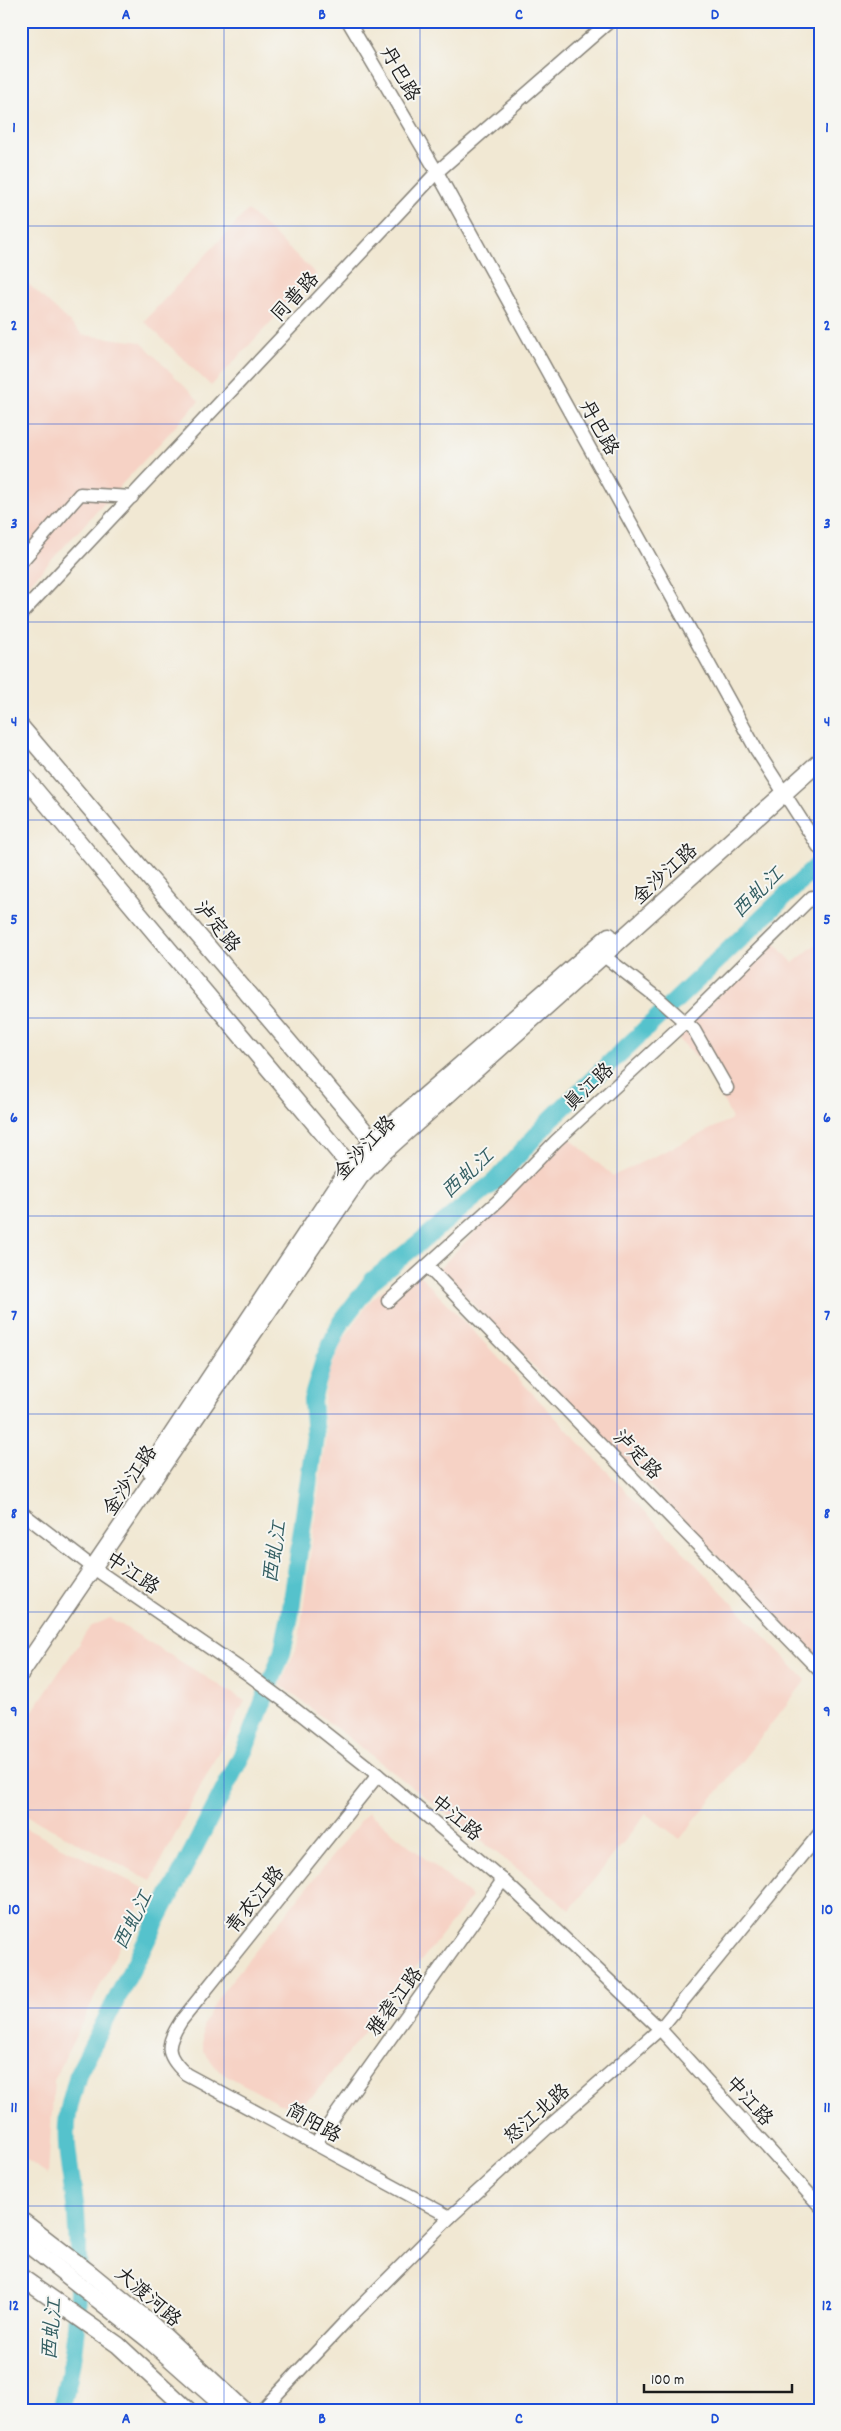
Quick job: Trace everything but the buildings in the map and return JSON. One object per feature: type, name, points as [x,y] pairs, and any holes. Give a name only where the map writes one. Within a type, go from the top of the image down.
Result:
[{"type":"main road","name":"泸定路","points":[[21,727],[378,1147]]},
{"type":"main road","name":"金沙江路","points":[[378,1147],[604,956],[782,790],[820,748]]},
{"type":"main road","name":"金沙江路","points":[[21,1673],[90,1566],[355,1172],[378,1147],[782,790],[820,762]]},
{"type":"main road","points":[[21,773],[355,1172]]},
{"type":"main road","name":"金沙江路","points":[[21,1656],[90,1566]]},
{"type":"main road","name":"大渡河路","points":[[21,2220],[69,2256],[147,2320],[244,2410]]},
{"type":"main road","name":"大渡河路","points":[[21,2239],[92,2294],[228,2410]]},
{"type":"main road","points":[[21,2277],[94,2327],[142,2366],[188,2410]]},
{"type":"street","name":"丹巴路","points":[[348,21],[437,172],[757,750],[817,845]]},
{"type":"street","name":"同普路","points":[[21,614],[437,172],[610,21]]},
{"type":"street","points":[[21,562],[80,494],[132,497]]},
{"type":"street","name":"真江路","points":[[388,1301],[498,1201],[556,1141],[812,897]]},
{"type":"street","points":[[604,956],[658,998],[694,1030],[727,1088]]},
{"type":"street","name":"泸定路","points":[[427,1266],[820,1671]]},
{"type":"street","name":"中江路","points":[[21,1512],[90,1566],[287,1703],[378,1775],[503,1880],[660,2029],[820,2206]]},
{"type":"street","name":"青衣江路","points":[[168,2051],[171,2037],[180,2021],[378,1775]]},
{"type":"street","name":"怒江北路","points":[[262,2410],[346,2321],[450,2217],[660,2029],[820,1832]]},
{"type":"street","name":"雅砻江路","points":[[315,2144],[503,1880]]},
{"type":"street","name":"简阳路","points":[[168,2051],[174,2064],[186,2074],[450,2217]]},
{"type":"shaded area","points":[[248,210],[316,274],[211,386],[144,321]]},
{"type":"shaded area","points":[[21,277],[83,335],[141,342],[199,401],[21,593]]},
{"type":"shaded area","points":[[820,941],[820,1661],[439,1269],[567,1136],[613,1176],[732,1119],[709,1070],[676,1036],[774,942],[793,963]]},
{"type":"shaded area","points":[[411,1266],[806,1680],[680,1839],[646,1814],[570,1910],[281,1685],[299,1640],[326,1435],[323,1408],[328,1376],[342,1342],[369,1302]]},
{"type":"shaded area","points":[[110,1618],[245,1701],[151,1881],[21,1813],[21,1728],[90,1627]]},
{"type":"shaded area","points":[[368,1812],[472,1897],[313,2096],[296,2105],[279,2104],[219,2071],[203,2051],[203,2025],[219,1996]]},
{"type":"shaded area","points":[[21,1826],[147,1890],[54,2080],[48,2175],[21,2157]]},
{"type":"waterway","name":"西虬江","points":[[61,2410],[72,2362],[78,2287],[78,2238],[67,2139],[71,2099],[78,2074],[245,1749],[282,1653],[290,1616],[315,1436],[312,1400],[324,1360],[341,1322],[373,1280],[495,1181],[552,1118],[820,863]]}]
